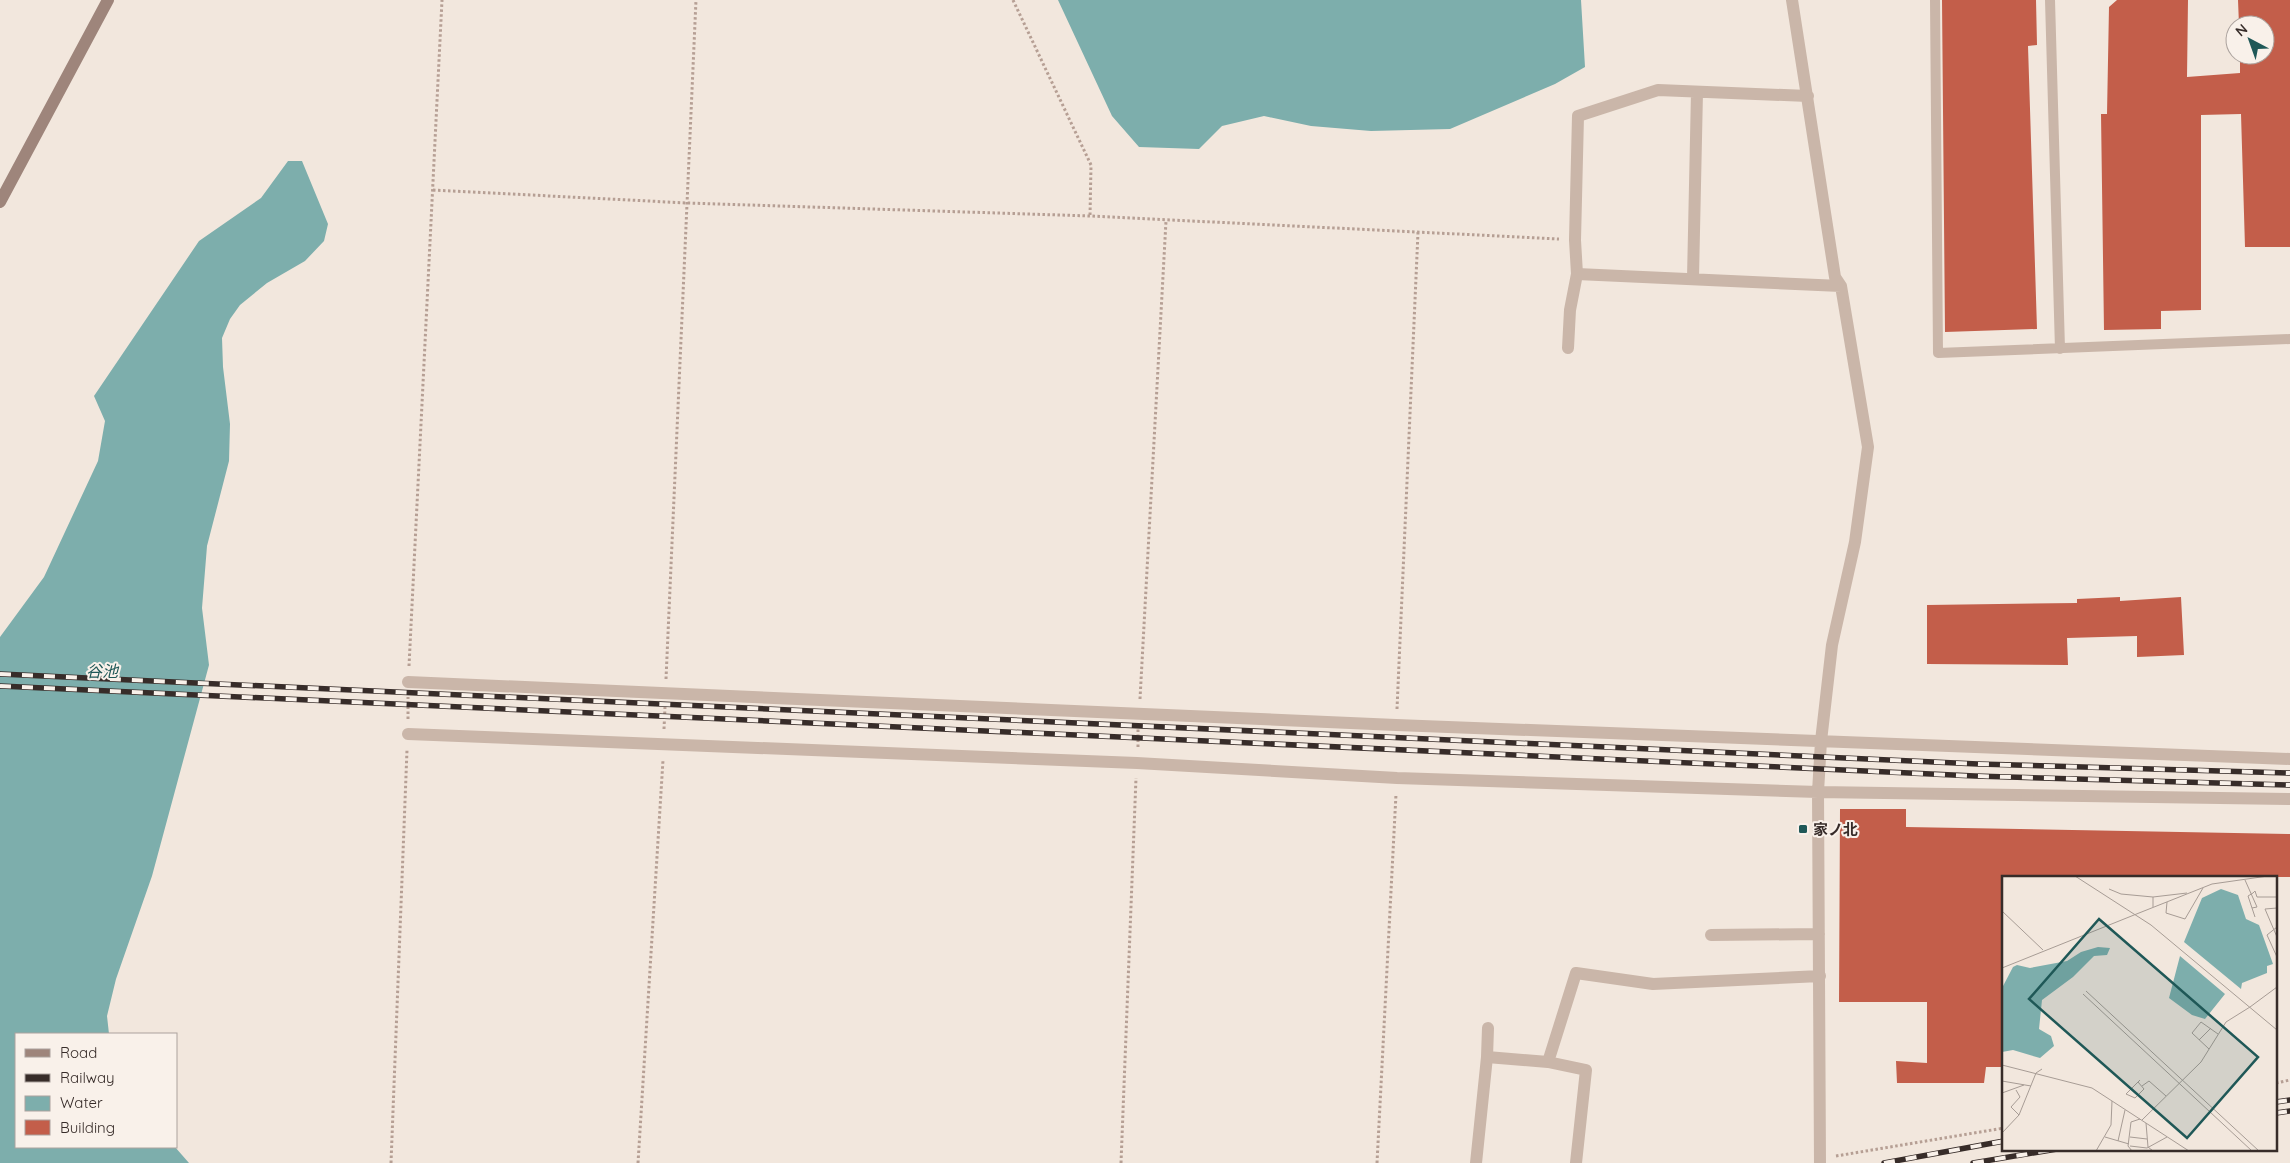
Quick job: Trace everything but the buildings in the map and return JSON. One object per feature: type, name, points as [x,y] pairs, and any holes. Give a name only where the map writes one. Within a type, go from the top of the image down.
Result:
[{"type":"main road","points":[[0,202],[108,0]]},
{"type":"street","points":[[1792,0],[1835,277],[1841,286],[1868,447],[1855,542],[1832,645],[1821,740],[1818,792],[1820,1161]]},
{"type":"street","points":[[1568,348],[1570,310],[1577,274],[1575,240],[1578,116],[1658,90],[1808,96]]},
{"type":"street","points":[[1693,278],[1696,92]]},
{"type":"street","points":[[1577,274],[1841,286]]},
{"type":"street","points":[[408,682],[1396,725],[2290,759]]},
{"type":"street","points":[[408,734],[1137,763],[1397,778],[1818,792],[2290,799]]},
{"type":"street","points":[[1711,935],[1819,934]]},
{"type":"street","points":[[1548,1062],[1576,973],[1653,984],[1820,976]]},
{"type":"street","points":[[1476,1163],[1487,1057],[1488,1028]]},
{"type":"street","points":[[1487,1057],[1548,1062],[1586,1070],[1576,1163]]},
{"type":"lane","points":[[1935,0],[1938,353],[2290,340]]},
{"type":"lane","points":[[2050,0],[2060,349]]},
{"type":"path","points":[[390,1163],[408,734],[408,682],[442,0]]},
{"type":"path","points":[[638,1163],[664,744],[696,0]]},
{"type":"path","points":[[1013,0],[1090,164],[1090,216]]},
{"type":"path","points":[[433,190],[687,203],[1090,216],[1575,240]]},
{"type":"path","points":[[1121,1163],[1139,714],[1166,221]]},
{"type":"path","points":[[1396,725],[1418,232]]},
{"type":"path","points":[[1377,1163],[1397,778]]},
{"type":"path","points":[[1820,1161],[2002,1128]]},
{"type":"water","points":[[1058,0],[1581,0],[1585,67],[1555,84],[1450,129],[1371,131],[1311,126],[1264,116],[1222,126],[1199,149],[1139,147],[1112,116]]},
{"type":"water","name":"谷池","points":[[288,161],[302,161],[328,224],[324,241],[305,261],[267,283],[240,305],[230,319],[222,338],[223,367],[230,424],[229,461],[207,546],[202,608],[209,665],[152,876],[116,979],[107,1016],[109,1033],[15,1033],[15,1148],[176,1148],[189,1163],[0,1163],[0,637],[44,577],[98,461],[105,421],[94,396],[199,241],[261,198]]},
{"type":"railway","points":[[0,674],[1978,764],[2290,773]]},
{"type":"railway","points":[[0,686],[1975,776],[2290,785]]},
{"type":"railway","points":[[2278,1102],[2290,1100]]},
{"type":"railway","points":[[2278,1113],[2290,1111]]},
{"type":"railway","points":[[1884,1163],[2002,1141]]},
{"type":"railway","points":[[1973,1163],[2051,1150]]},
{"type":"place","name":"家ノ北","points":[[1803,829]]}]
